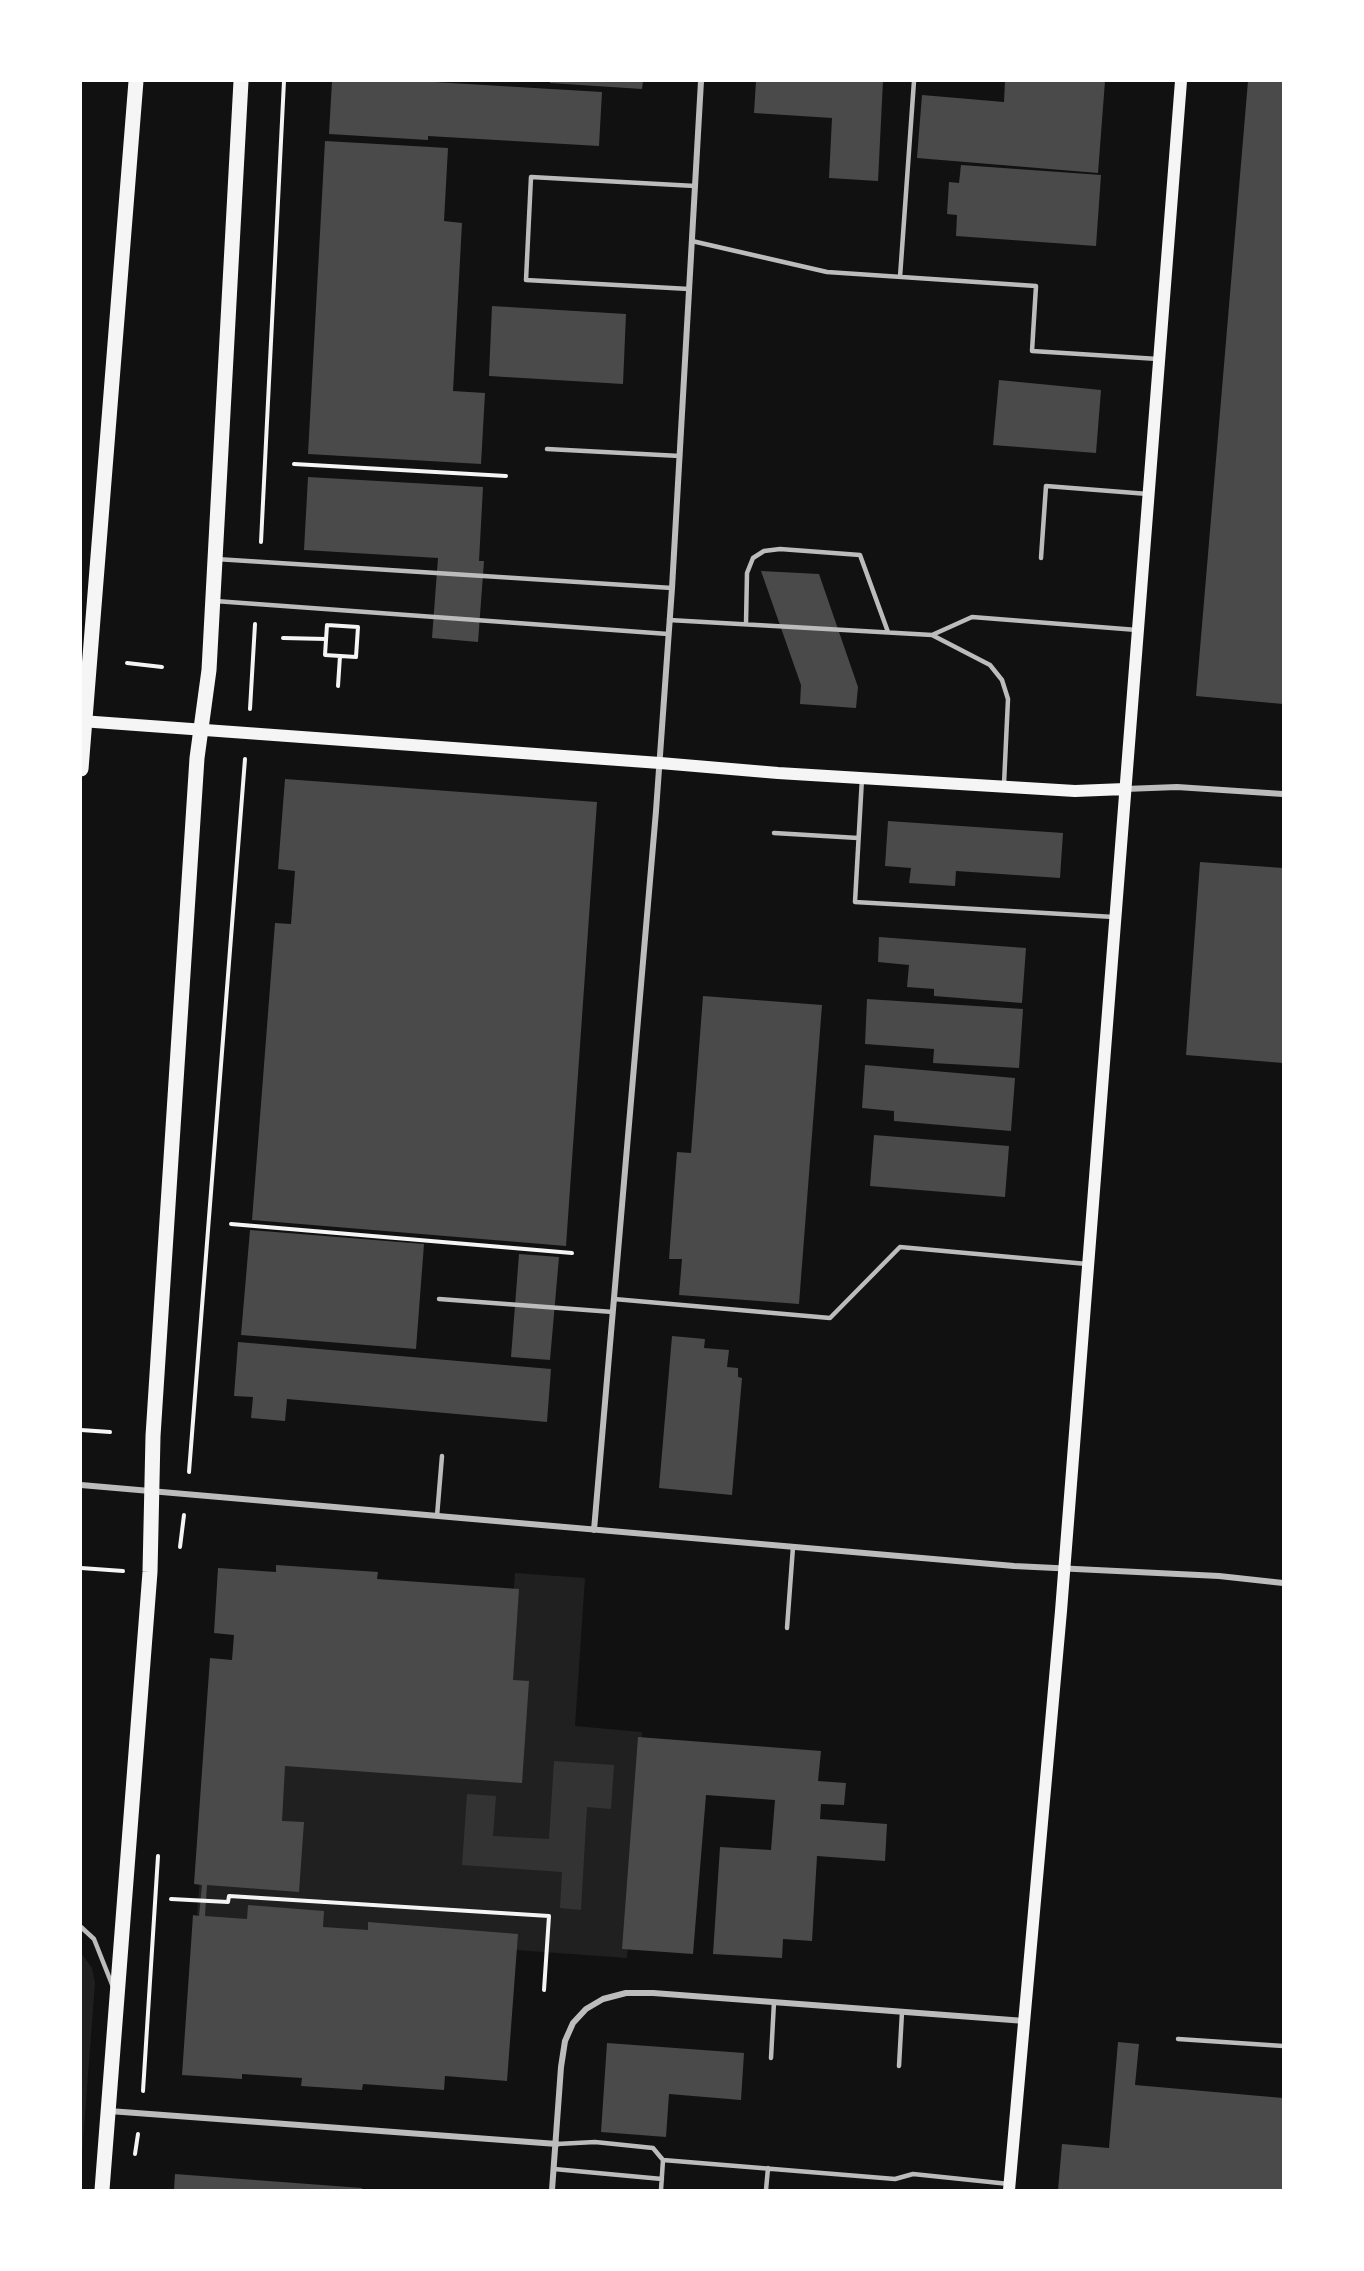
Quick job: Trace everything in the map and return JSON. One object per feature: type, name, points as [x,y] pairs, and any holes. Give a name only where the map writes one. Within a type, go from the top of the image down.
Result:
[{"type":"main road","points":[[81,769],[83,721],[136,81]]},
{"type":"main road","points":[[102,2190],[149,1596],[153,1436],[196,782],[209,670],[242,81]]},
{"type":"main road","points":[[1009,2187],[1064,1568],[1181,81]]},
{"type":"main road","points":[[83,721],[778,773],[1075,791],[1125,789]]},
{"type":"street","points":[[594,1530],[660,763],[701,81]]},
{"type":"street","points":[[1125,789],[1177,787],[1283,794]]},
{"type":"street","points":[[81,1485],[1014,1566],[1219,1576],[1283,1583]]},
{"type":"street","points":[[552,2190],[565,2041],[573,2023],[586,2009],[603,1999],[626,1994],[653,1993],[1025,2021]]},
{"type":"street","points":[[109,2111],[557,2144]]},
{"type":"lane","points":[[900,277],[914,81]]},
{"type":"lane","points":[[689,289],[526,280],[531,177],[695,186]]},
{"type":"lane","points":[[692,241],[827,272],[1036,285],[1032,351],[1158,359]]},
{"type":"lane","points":[[547,449],[680,456]]},
{"type":"lane","points":[[1041,558],[1046,486],[1148,494]]},
{"type":"lane","points":[[746,624],[747,573],[753,558],[764,551],[780,549],[860,555],[888,632]]},
{"type":"lane","points":[[215,559],[672,588]]},
{"type":"lane","points":[[212,601],[668,634]]},
{"type":"lane","points":[[932,635],[972,617],[1137,630]]},
{"type":"lane","points":[[669,620],[932,635],[990,665],[1002,680],[1008,699],[1004,787]]},
{"type":"lane","points":[[862,778],[855,902],[1114,917]]},
{"type":"lane","points":[[774,833],[858,838]]},
{"type":"lane","points":[[614,1299],[830,1318],[900,1247],[1087,1264]]},
{"type":"lane","points":[[439,1299],[613,1312]]},
{"type":"lane","points":[[437,1516],[442,1456]]},
{"type":"lane","points":[[787,1628],[793,1547]]},
{"type":"lane","points":[[81,1927],[94,1939],[117,1998]]},
{"type":"lane","points":[[771,2058],[774,2002]]},
{"type":"lane","points":[[899,2066],[902,2012]]},
{"type":"lane","points":[[1178,2039],[1283,2046]]},
{"type":"lane","points":[[557,2144],[595,2142],[653,2148],[663,2160],[661,2190]]},
{"type":"lane","points":[[663,2160],[894,2179],[913,2174],[1009,2187]]},
{"type":"lane","points":[[766,2190],[768,2168]]},
{"type":"lane","points":[[554,2169],[662,2179]]},
{"type":"path","points":[[260,561],[284,81]]},
{"type":"path","points":[[294,464],[506,476]]},
{"type":"path","points":[[180,1551],[194,1427],[256,605]]},
{"type":"path","points":[[327,625],[358,627],[356,657],[325,655],[326,639],[327,625]]},
{"type":"path","points":[[283,638],[326,639]]},
{"type":"path","points":[[338,686],[340,656]]},
{"type":"path","points":[[127,663],[162,667]]},
{"type":"path","points":[[231,1224],[572,1253]]},
{"type":"path","points":[[81,1430],[110,1432]]},
{"type":"path","points":[[81,1568],[123,1570]]},
{"type":"path","points":[[133,2164],[142,2114],[159,1845]]},
{"type":"path","points":[[171,1899],[228,1902],[229,1896],[549,1917],[544,1990]]},
{"type":"shaded area","points":[[515,1573],[585,1578],[575,1726],[642,1732],[627,1958],[196,1927],[200,1878],[281,1756],[501,1772]]},
{"type":"shaded area","points":[[554,1761],[614,1765],[611,1809],[587,1807],[581,1910],[560,1908],[562,1872],[462,1865],[467,1794],[496,1796],[493,1836],[549,1839]]},
{"type":"shaded area","points":[[81,1953],[92,1968],[95,1983],[81,2167]]},
{"type":"building","points":[[332,81],[417,81],[602,92],[599,146],[428,136],[428,140],[329,134]]},
{"type":"building","points":[[550,81],[643,81],[642,89],[550,83]]},
{"type":"building","points":[[756,81],[883,81],[878,181],[829,178],[832,118],[754,113]]},
{"type":"building","points":[[1005,81],[1105,81],[1098,173],[917,158],[922,95],[1004,102]]},
{"type":"building","points":[[1248,81],[1283,81],[1283,704],[1196,696]]},
{"type":"building","points":[[325,141],[448,148],[444,221],[462,223],[453,391],[485,393],[481,464],[308,454]]},
{"type":"building","points":[[961,165],[1101,175],[1096,246],[956,236],[957,215],[947,214],[949,182],[959,183]]},
{"type":"building","points":[[492,306],[626,314],[623,384],[489,376]]},
{"type":"building","points":[[999,380],[1101,390],[1096,453],[993,445]]},
{"type":"building","points":[[308,477],[483,487],[479,561],[484,561],[478,642],[432,638],[438,558],[304,550]]},
{"type":"building","points":[[761,571],[819,574],[858,687],[856,708],[800,704],[801,685]]},
{"type":"building","points":[[285,779],[597,802],[566,1246],[252,1220],[275,923],[291,924],[295,871],[278,869]]},
{"type":"building","points":[[888,821],[1063,833],[1060,878],[956,871],[955,886],[909,883],[911,868],[885,866]]},
{"type":"building","points":[[1200,862],[1283,868],[1283,1063],[1186,1055]]},
{"type":"building","points":[[879,937],[1026,948],[1022,1003],[934,996],[934,989],[907,987],[909,965],[878,962]]},
{"type":"building","points":[[703,996],[822,1005],[799,1304],[679,1295],[682,1259],[669,1259],[677,1152],[691,1153]]},
{"type":"building","points":[[867,999],[1023,1009],[1019,1068],[933,1063],[934,1049],[865,1044]]},
{"type":"building","points":[[865,1065],[1015,1078],[1011,1131],[894,1121],[894,1111],[862,1108]]},
{"type":"building","points":[[874,1135],[1009,1146],[1005,1197],[870,1186]]},
{"type":"building","points":[[250,1230],[424,1244],[416,1349],[241,1335]]},
{"type":"building","points":[[519,1254],[559,1257],[550,1360],[511,1357]]},
{"type":"building","points":[[672,1336],[705,1339],[704,1348],[729,1350],[727,1367],[738,1368],[738,1377],[742,1378],[732,1495],[659,1488]]},
{"type":"building","points":[[238,1342],[551,1369],[547,1422],[287,1399],[285,1421],[251,1418],[253,1397],[234,1396]]},
{"type":"building","points":[[276,1565],[378,1572],[377,1579],[519,1589],[513,1680],[529,1681],[522,1783],[285,1766],[282,1821],[304,1822],[299,1892],[207,1885],[205,1916],[247,1919],[248,1905],[324,1911],[323,1927],[368,1930],[368,1922],[518,1934],[507,2081],[445,2076],[444,2090],[363,2084],[362,2090],[301,2086],[302,2078],[242,2074],[242,2079],[182,2075],[193,1915],[199,1916],[202,1885],[194,1884],[210,1658],[232,1660],[234,1635],[214,1633],[218,1568],[276,1572]]},
{"type":"building","points":[[638,1737],[821,1751],[818,1781],[846,1783],[844,1805],[821,1804],[820,1819],[887,1824],[885,1861],[817,1856],[812,1941],[783,1939],[782,1958],[713,1954],[720,1847],[771,1850],[775,1800],[706,1795],[693,1954],[622,1949]]},
{"type":"building","points":[[1118,2042],[1139,2044],[1135,2085],[1283,2098],[1283,2190],[1058,2190],[1062,2144],[1109,2148]]},
{"type":"building","points":[[607,2043],[744,2053],[741,2100],[669,2094],[666,2137],[601,2132]]},
{"type":"building","points":[[175,2174],[362,2188],[362,2190],[174,2190]]}]
